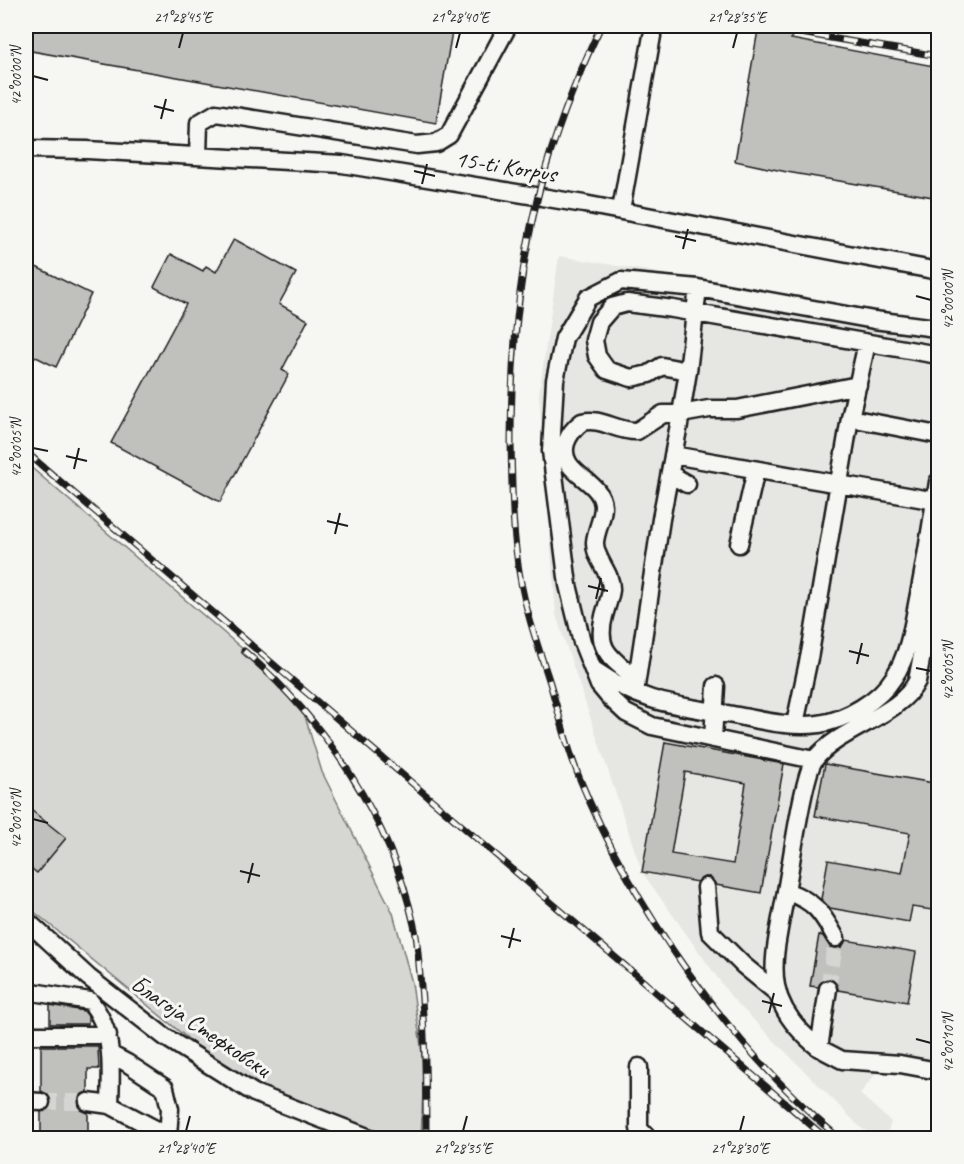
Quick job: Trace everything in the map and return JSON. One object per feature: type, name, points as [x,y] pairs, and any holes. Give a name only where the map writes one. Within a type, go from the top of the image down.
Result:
[{"type":"street","points":[[198,156],[199,123],[216,113],[417,146],[436,142],[449,135],[508,26]]},
{"type":"street","points":[[621,210],[652,36]]},
{"type":"street","name":"15-ti Korpus","points":[[26,150],[87,150],[342,164],[621,210],[939,270]]},
{"type":"street","points":[[814,760],[652,726],[627,713],[609,698],[599,685],[582,642],[568,585],[555,380],[564,338],[588,298],[621,281],[698,288],[874,320],[936,328],[939,333]]},
{"type":"street","points":[[636,687],[688,371],[698,288]]},
{"type":"street","points":[[688,371],[662,366],[649,374],[632,378],[607,370],[597,356],[594,340],[599,322],[612,307],[627,303],[939,355]]},
{"type":"street","points":[[795,724],[810,653],[850,418],[867,343]]},
{"type":"street","points":[[558,448],[582,422],[597,421],[616,429],[637,431],[663,414],[681,414],[709,409],[737,409],[858,384]]},
{"type":"street","points":[[850,418],[939,435]]},
{"type":"street","points":[[558,448],[572,468],[599,494],[603,504],[595,543],[610,581],[610,590],[600,628],[602,645],[636,687],[654,701],[795,724],[818,724],[844,718],[862,708],[894,678],[910,639],[939,482]]},
{"type":"street","points":[[673,455],[936,501]]},
{"type":"street","points":[[739,544],[756,470]]},
{"type":"street","points":[[670,474],[687,484]]},
{"type":"street","points":[[939,570],[917,681],[912,690],[892,707],[843,735],[814,760],[805,791],[773,969],[776,992],[785,1010],[800,1030],[819,1048],[842,1060],[900,1064],[939,1071]]},
{"type":"street","points":[[594,670],[615,684],[636,687]]},
{"type":"street","points":[[713,739],[716,686]]},
{"type":"street","points":[[705,887],[710,932],[742,965],[776,992]]},
{"type":"street","points":[[786,891],[800,896],[821,911],[836,938]]},
{"type":"street","name":"Благоја Стефковски","points":[[26,920],[88,976],[165,1037],[254,1093],[370,1138]]},
{"type":"street","points":[[819,1048],[828,989]]},
{"type":"street","points":[[26,991],[90,1001],[100,1013],[112,1055],[110,1105]]},
{"type":"street","points":[[26,1035],[108,1035]]},
{"type":"street","points":[[88,1102],[110,1105],[170,1137],[170,1110],[165,1088],[112,1055]]},
{"type":"street","points":[[639,1067],[639,1135]]},
{"type":"shaded area","points":[[559,256],[938,320],[938,1078],[882,1065],[860,1094],[891,1122],[888,1131],[879,1136],[862,1129],[732,998],[642,872],[556,615],[539,394]]},
{"type":"shaded area","points":[[26,463],[252,657],[303,710],[322,772],[393,913],[412,983],[424,1067],[421,1138],[370,1138],[254,1093],[26,905]]},
{"type":"building","points":[[26,26],[453,26],[436,123],[26,50]]},
{"type":"building","points":[[758,30],[792,35],[791,39],[939,67],[939,198],[735,161]]},
{"type":"building","points":[[234,239],[296,273],[279,304],[308,320],[282,370],[289,374],[220,502],[111,443],[186,304],[154,287],[171,254],[203,271],[206,266],[216,272]]},
{"type":"building","points":[[26,262],[91,294],[56,367],[26,352]]},
{"type":"building","points":[[665,742],[784,764],[761,893],[716,885],[710,877],[704,877],[697,882],[642,872]],"holes":[[[685,772],[746,783],[733,864],[671,854]]]},
{"type":"building","points":[[825,764],[939,784],[939,875],[932,910],[912,907],[909,922],[830,908],[821,899],[828,860],[902,873],[910,833],[815,816]]},
{"type":"building","points":[[26,806],[66,838],[37,873],[26,864]]},
{"type":"building","points":[[819,935],[823,936],[830,947],[835,948],[842,947],[846,940],[916,952],[907,1002],[838,990],[837,985],[830,979],[824,980],[818,987],[810,986]]},
{"type":"building","points":[[50,1005],[84,1011],[88,1016],[88,1024],[50,1024]]},
{"type":"building","points":[[41,1046],[98,1046],[99,1069],[88,1069],[88,1092],[80,1095],[78,1101],[81,1110],[88,1113],[88,1137],[41,1137],[41,1112],[49,1108],[51,1102],[47,1094],[41,1091]]},
{"type":"tunnel","points":[[828,989],[836,938]]},
{"type":"tunnel","points":[[41,1102],[88,1102]]},
{"type":"railway","points":[[601,26],[574,87],[552,149],[539,192],[521,285],[512,379],[511,442],[514,526],[523,590],[533,631],[575,766],[601,826],[627,876],[656,925],[723,1019],[760,1062],[839,1138]]},
{"type":"railway","points":[[759,26],[938,56]]},
{"type":"railway","points":[[26,452],[826,1138]]},
{"type":"railway","points":[[244,651],[302,708],[327,741],[351,775],[389,848],[403,886],[414,925],[418,950],[424,1036],[426,1138]]}]
